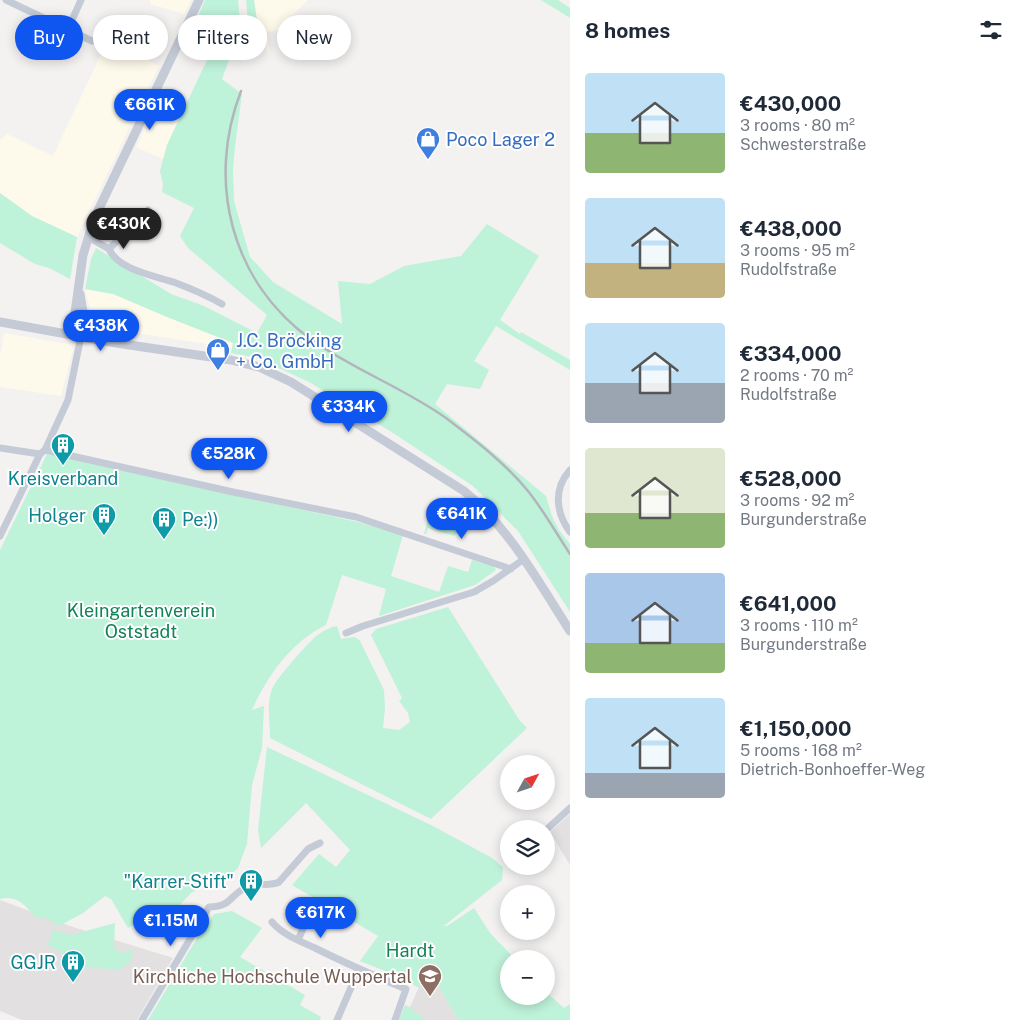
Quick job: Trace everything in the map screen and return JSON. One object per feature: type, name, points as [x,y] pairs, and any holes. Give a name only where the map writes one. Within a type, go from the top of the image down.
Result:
[{"type":"street","points":[[6,0],[38,15]]},
{"type":"street","points":[[74,15],[81,0]]},
{"type":"street","points":[[0,536],[68,400],[77,335],[80,267],[94,219],[199,0]]},
{"type":"street","points":[[83,36],[92,41]]},
{"type":"street","points":[[109,249],[124,234],[140,223],[148,210]]},
{"type":"street","points":[[88,237],[109,249],[112,256],[136,270],[177,283],[209,296],[222,304]]},
{"type":"street","points":[[78,288],[84,312],[95,326],[116,343]]},
{"type":"street","points":[[77,335],[84,312]]},
{"type":"street","points":[[0,322],[116,343],[231,360],[259,367],[273,373],[464,491],[480,504],[508,535],[570,631]]},
{"type":"street","points":[[0,448],[43,452],[356,517],[511,568]]},
{"type":"street","points":[[570,470],[562,482],[558,499],[559,512],[563,523],[570,532]]},
{"type":"street","points":[[346,633],[474,592],[524,559]]},
{"type":"street","points":[[555,822],[570,808]]},
{"type":"street","points":[[142,1020],[209,907],[219,907],[227,903],[247,886],[253,884],[274,885],[279,882],[308,849],[320,842]]},
{"type":"street","points":[[298,940],[314,904],[334,913]]},
{"type":"street","points":[[272,922],[278,928],[298,940],[406,989],[395,1020]]},
{"type":"street","points":[[337,1020],[359,969]]},
{"type":"shaded area","points":[[150,0],[191,0],[184,14],[150,4]]},
{"type":"shaded area","points":[[254,0],[308,0],[293,15],[277,15],[277,30],[267,32],[267,15],[256,15]]},
{"type":"shaded area","points":[[267,32],[270,55],[267,51]]},
{"type":"shaded area","points":[[98,60],[147,60],[159,66],[77,237],[32,216],[0,193],[0,140],[7,134],[53,156]]},
{"type":"shaded area","points":[[164,88],[187,100],[167,145],[163,159],[136,147]]},
{"type":"shaded area","points":[[85,289],[113,294],[233,343],[232,348],[111,329],[104,326],[93,315]]},
{"type":"shaded area","points":[[4,333],[72,346],[73,350],[61,396],[0,387],[0,356]]},
{"type":"shaded area","points":[[570,814],[570,865],[555,840],[555,828]]},
{"type":"shaded area","points":[[0,900],[70,926],[173,958],[137,1020],[22,1020],[0,1011]]},
{"type":"shaded area","name":"Kirchliche Hochschule Wuppertal","points":[[432,974],[458,1020],[399,1020],[405,1005],[410,1007],[422,980]]},
{"type":"green space","points":[[205,0],[238,0],[239,15],[198,15]]},
{"type":"green space","points":[[246,0],[254,0],[256,15],[248,15]]},
{"type":"green space","points":[[541,0],[558,0],[570,8],[570,18]]},
{"type":"green space","points":[[207,60],[229,60],[222,79],[242,94],[233,171],[234,201],[250,257],[273,282],[342,324],[338,281],[370,284],[404,266],[461,256],[487,224],[539,256],[500,320],[520,334],[521,332],[570,360],[570,370],[496,326],[474,361],[489,370],[480,389],[447,384],[435,404],[546,496],[552,516],[559,530],[570,544],[570,612],[518,531],[473,486],[390,431],[309,382],[257,358],[231,353],[233,343],[113,294],[85,289],[91,259],[96,248],[171,294],[204,306],[257,333],[267,315],[188,248],[180,236],[194,208],[162,192],[163,184],[160,171],[167,145]]},
{"type":"green space","points":[[0,193],[32,216],[77,237],[70,279],[49,268],[35,264],[0,243]]},
{"type":"green space","name":"Kleingartenverein Oststadt","points":[[47,454],[358,522],[403,535],[391,576],[439,592],[448,566],[468,572],[472,560],[493,566],[496,570],[475,585],[379,616],[386,589],[342,575],[326,625],[313,632],[291,650],[265,684],[252,710],[264,706],[262,748],[252,785],[247,844],[238,868],[219,887],[200,888],[191,893],[176,909],[173,919],[161,915],[150,916],[142,909],[135,924],[128,928],[111,899],[105,896],[83,913],[59,926],[44,917],[35,917],[24,905],[16,900],[11,898],[0,899],[0,550]]},
{"type":"green space","points":[[429,516],[440,519],[460,531],[454,536],[428,528],[426,534],[424,534]]},
{"type":"green space","points":[[448,607],[520,721],[527,728],[431,819],[270,738],[269,705],[273,687],[287,667],[315,638],[325,630],[337,626],[341,639],[355,637],[360,641],[384,690],[383,728],[399,730],[410,722],[408,713],[399,701],[402,698],[371,635],[376,629]]},
{"type":"green space","name":"Hardt","points":[[267,747],[433,826],[492,858],[500,865],[502,880],[445,925],[440,925],[447,926],[474,908],[490,933],[506,950],[500,950],[500,1005],[555,1005],[555,1000],[564,1008],[570,1004],[570,1020],[458,1020],[432,974],[422,980],[419,988],[395,975],[360,961],[378,936],[292,885],[319,854],[336,867],[350,850],[306,803],[261,848],[258,830]]},
{"type":"green space","points":[[232,911],[262,928],[240,957],[305,995],[300,1005],[321,1017],[320,1020],[148,1020],[200,933],[202,934],[214,914]]},
{"type":"green space","points":[[115,923],[114,946],[121,954],[133,949],[130,962],[119,970],[86,967],[48,945],[53,930],[71,935]]},
{"type":"green space","points":[[405,1005],[420,1015],[424,1020],[399,1020]]},
{"type":"railway","points":[[241,91],[231,125],[226,160],[227,194],[233,228],[245,260],[262,289],[284,316],[312,340],[345,361],[430,407],[489,452],[528,491],[570,554]]},
{"type":"place","name":"Poco Lager 2","points":[[428,160]]},
{"type":"place","name":"J.C. Bröcking + Co. GmbH","points":[[218,371]]},
{"type":"place","name":"Kreisverband","points":[[63,466]]},
{"type":"place","name":"Holger","points":[[104,536]]},
{"type":"place","name":"Pe:))","points":[[164,540]]},
{"type":"place","name":"\"Karrer-Stift\"","points":[[251,902]]},
{"type":"place","name":"GGJR","points":[[73,983]]},
{"type":"place","name":"Kirchliche Hochschule Wuppertal","points":[[430,997]]}]
